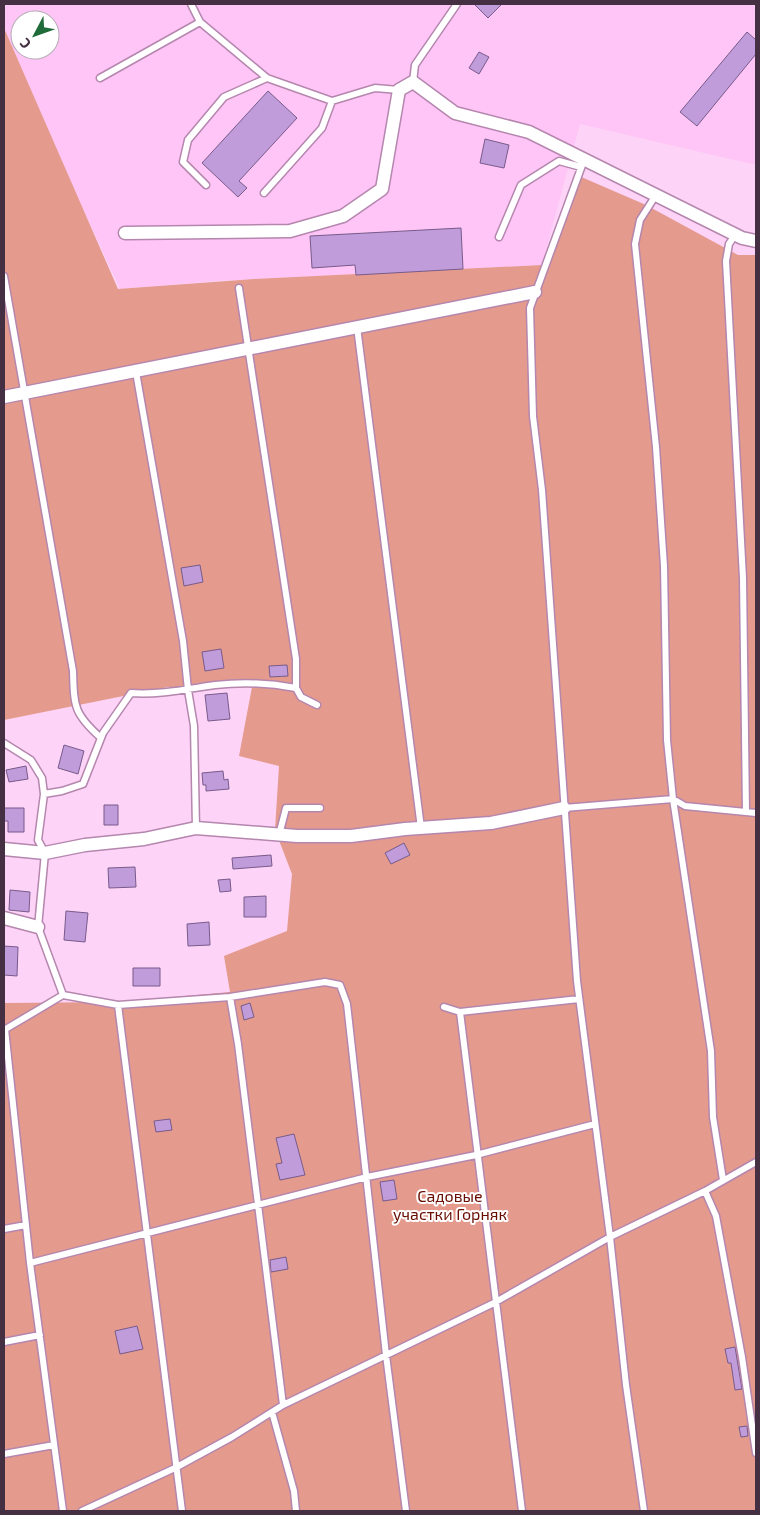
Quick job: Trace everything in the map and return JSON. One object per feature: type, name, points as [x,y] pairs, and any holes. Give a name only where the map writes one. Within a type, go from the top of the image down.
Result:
[{"type":"street","points":[[125,233],[290,231],[343,216],[382,188],[399,90],[413,82],[455,113],[529,132],[582,164],[656,195],[734,235],[756,241]]},
{"type":"street","points":[[4,397],[535,292]]},
{"type":"street","points":[[4,849],[45,853],[85,845],[144,839],[196,828],[279,835],[351,836],[491,823],[564,808]]},
{"type":"street","points":[[4,918],[38,927]]},
{"type":"lane","points":[[191,4],[200,22],[267,78],[332,101],[375,88],[399,90]]},
{"type":"lane","points":[[413,82],[415,66],[457,4]]},
{"type":"lane","points":[[100,78],[200,22]]},
{"type":"lane","points":[[206,185],[183,162],[188,140],[224,97],[267,78]]},
{"type":"lane","points":[[264,193],[322,128],[332,101]]},
{"type":"lane","points":[[500,237],[521,185],[559,161],[582,164],[530,308],[533,416],[542,490],[579,999],[610,1237],[626,1385],[644,1511]]},
{"type":"lane","points":[[656,195],[640,220],[635,244],[656,447],[664,566],[665,705],[673,799],[693,916],[711,1051],[713,1117],[723,1180]]},
{"type":"lane","points":[[734,235],[729,244],[726,261],[743,578],[746,812]]},
{"type":"lane","points":[[4,276],[22,393],[73,671],[74,703],[83,722],[101,738]]},
{"type":"lane","points":[[239,288],[250,348],[296,660],[296,688],[301,697],[316,705]]},
{"type":"lane","points":[[357,327],[421,828]]},
{"type":"lane","points":[[136,372],[183,642],[194,726],[196,828]]},
{"type":"lane","points":[[44,794],[62,791],[83,784],[101,738],[131,693],[188,690],[217,685],[273,684],[296,688]]},
{"type":"lane","points":[[4,744],[31,760],[42,778],[44,794],[38,840],[45,853],[38,927],[63,995]]},
{"type":"lane","points":[[564,808],[673,799],[685,806],[756,813]]},
{"type":"lane","points":[[279,835],[286,808],[320,808]]},
{"type":"lane","points":[[63,1511],[30,1263],[4,1029],[63,995],[118,1005],[230,997],[325,982],[340,985],[347,1004],[386,1355],[406,1511]]},
{"type":"lane","points":[[230,997],[238,1044],[283,1405]]},
{"type":"lane","points":[[444,1007],[460,1012],[579,999]]},
{"type":"lane","points":[[118,1005],[175,1468],[182,1511]]},
{"type":"lane","points":[[460,1012],[494,1302],[522,1511]]},
{"type":"lane","points":[[30,1263],[146,1235],[367,1177],[476,1155],[595,1124]]},
{"type":"lane","points":[[82,1511],[175,1468],[232,1438],[283,1405],[494,1302],[610,1237],[705,1191],[756,1162]]},
{"type":"lane","points":[[705,1191],[716,1216],[742,1356],[756,1453]]},
{"type":"lane","points":[[4,1229],[26,1225]]},
{"type":"lane","points":[[4,1342],[40,1335]]},
{"type":"lane","points":[[272,1412],[294,1491],[296,1511]]},
{"type":"lane","points":[[4,1454],[54,1445]]},
{"type":"shaded area","points":[[4,4],[756,4],[756,165],[580,124],[542,265],[214,281],[120,289],[18,60],[60,60],[60,10],[10,10],[10,42],[4,28]]},
{"type":"green space","name":"Садовые участки Горняк","points":[[4,28],[10,42],[10,60],[18,60],[118,289],[254,279],[542,265],[579,176],[646,205],[738,255],[756,255],[756,1511],[4,1511],[4,1003],[118,1002],[230,992],[224,956],[287,931],[292,874],[275,830],[279,766],[239,756],[252,687],[168,687],[4,720]]},
{"type":"building","points":[[474,4],[502,4],[488,18]]},
{"type":"building","points":[[747,32],[756,40],[756,54],[697,126],[680,112]]},
{"type":"building","points":[[479,52],[489,57],[479,74],[469,68]]},
{"type":"building","points":[[268,91],[297,118],[239,181],[247,188],[238,197],[202,163]]},
{"type":"building","points":[[485,139],[509,145],[504,168],[480,163]]},
{"type":"building","points":[[461,228],[463,269],[356,275],[355,265],[312,268],[310,236]]},
{"type":"building","points":[[200,565],[203,582],[184,586],[181,568]]},
{"type":"building","points":[[221,649],[224,668],[205,671],[202,652]]},
{"type":"building","points":[[287,665],[288,676],[270,677],[269,666]]},
{"type":"building","points":[[227,693],[230,719],[208,721],[205,695]]},
{"type":"building","points":[[64,745],[84,751],[78,774],[58,768]]},
{"type":"building","points":[[26,766],[28,779],[9,782],[6,770]]},
{"type":"building","points":[[223,771],[224,780],[228,779],[229,789],[206,791],[206,785],[203,785],[202,773]]},
{"type":"building","points":[[104,805],[118,805],[118,825],[104,825]]},
{"type":"building","points":[[4,808],[24,808],[24,832],[8,832],[8,821],[4,821]]},
{"type":"building","points":[[404,843],[410,855],[391,864],[385,853]]},
{"type":"building","points":[[271,855],[272,866],[233,869],[232,858]]},
{"type":"building","points":[[135,867],[136,887],[109,888],[108,868]]},
{"type":"building","points":[[230,879],[231,891],[220,892],[218,880]]},
{"type":"building","points":[[10,890],[30,892],[29,912],[9,910]]},
{"type":"building","points":[[266,896],[266,917],[244,917],[244,897]]},
{"type":"building","points":[[66,911],[88,913],[85,942],[64,940]]},
{"type":"building","points":[[209,922],[210,945],[188,946],[187,924]]},
{"type":"building","points":[[4,946],[18,947],[17,976],[4,975]]},
{"type":"building","points":[[133,968],[160,968],[160,986],[133,986]]},
{"type":"building","points":[[250,1003],[254,1017],[244,1020],[241,1006]]},
{"type":"building","points":[[170,1119],[172,1130],[156,1132],[154,1121]]},
{"type":"building","points":[[294,1134],[305,1175],[280,1180],[276,1164],[282,1163],[276,1138]]},
{"type":"building","points":[[394,1180],[397,1199],[383,1201],[380,1182]]},
{"type":"building","points":[[286,1257],[288,1269],[271,1272],[270,1260]]},
{"type":"building","points":[[137,1326],[143,1349],[120,1354],[115,1331]]},
{"type":"building","points":[[735,1347],[742,1389],[735,1390],[731,1363],[728,1363],[725,1349]]},
{"type":"building","points":[[747,1426],[748,1436],[741,1437],[739,1427]]}]
